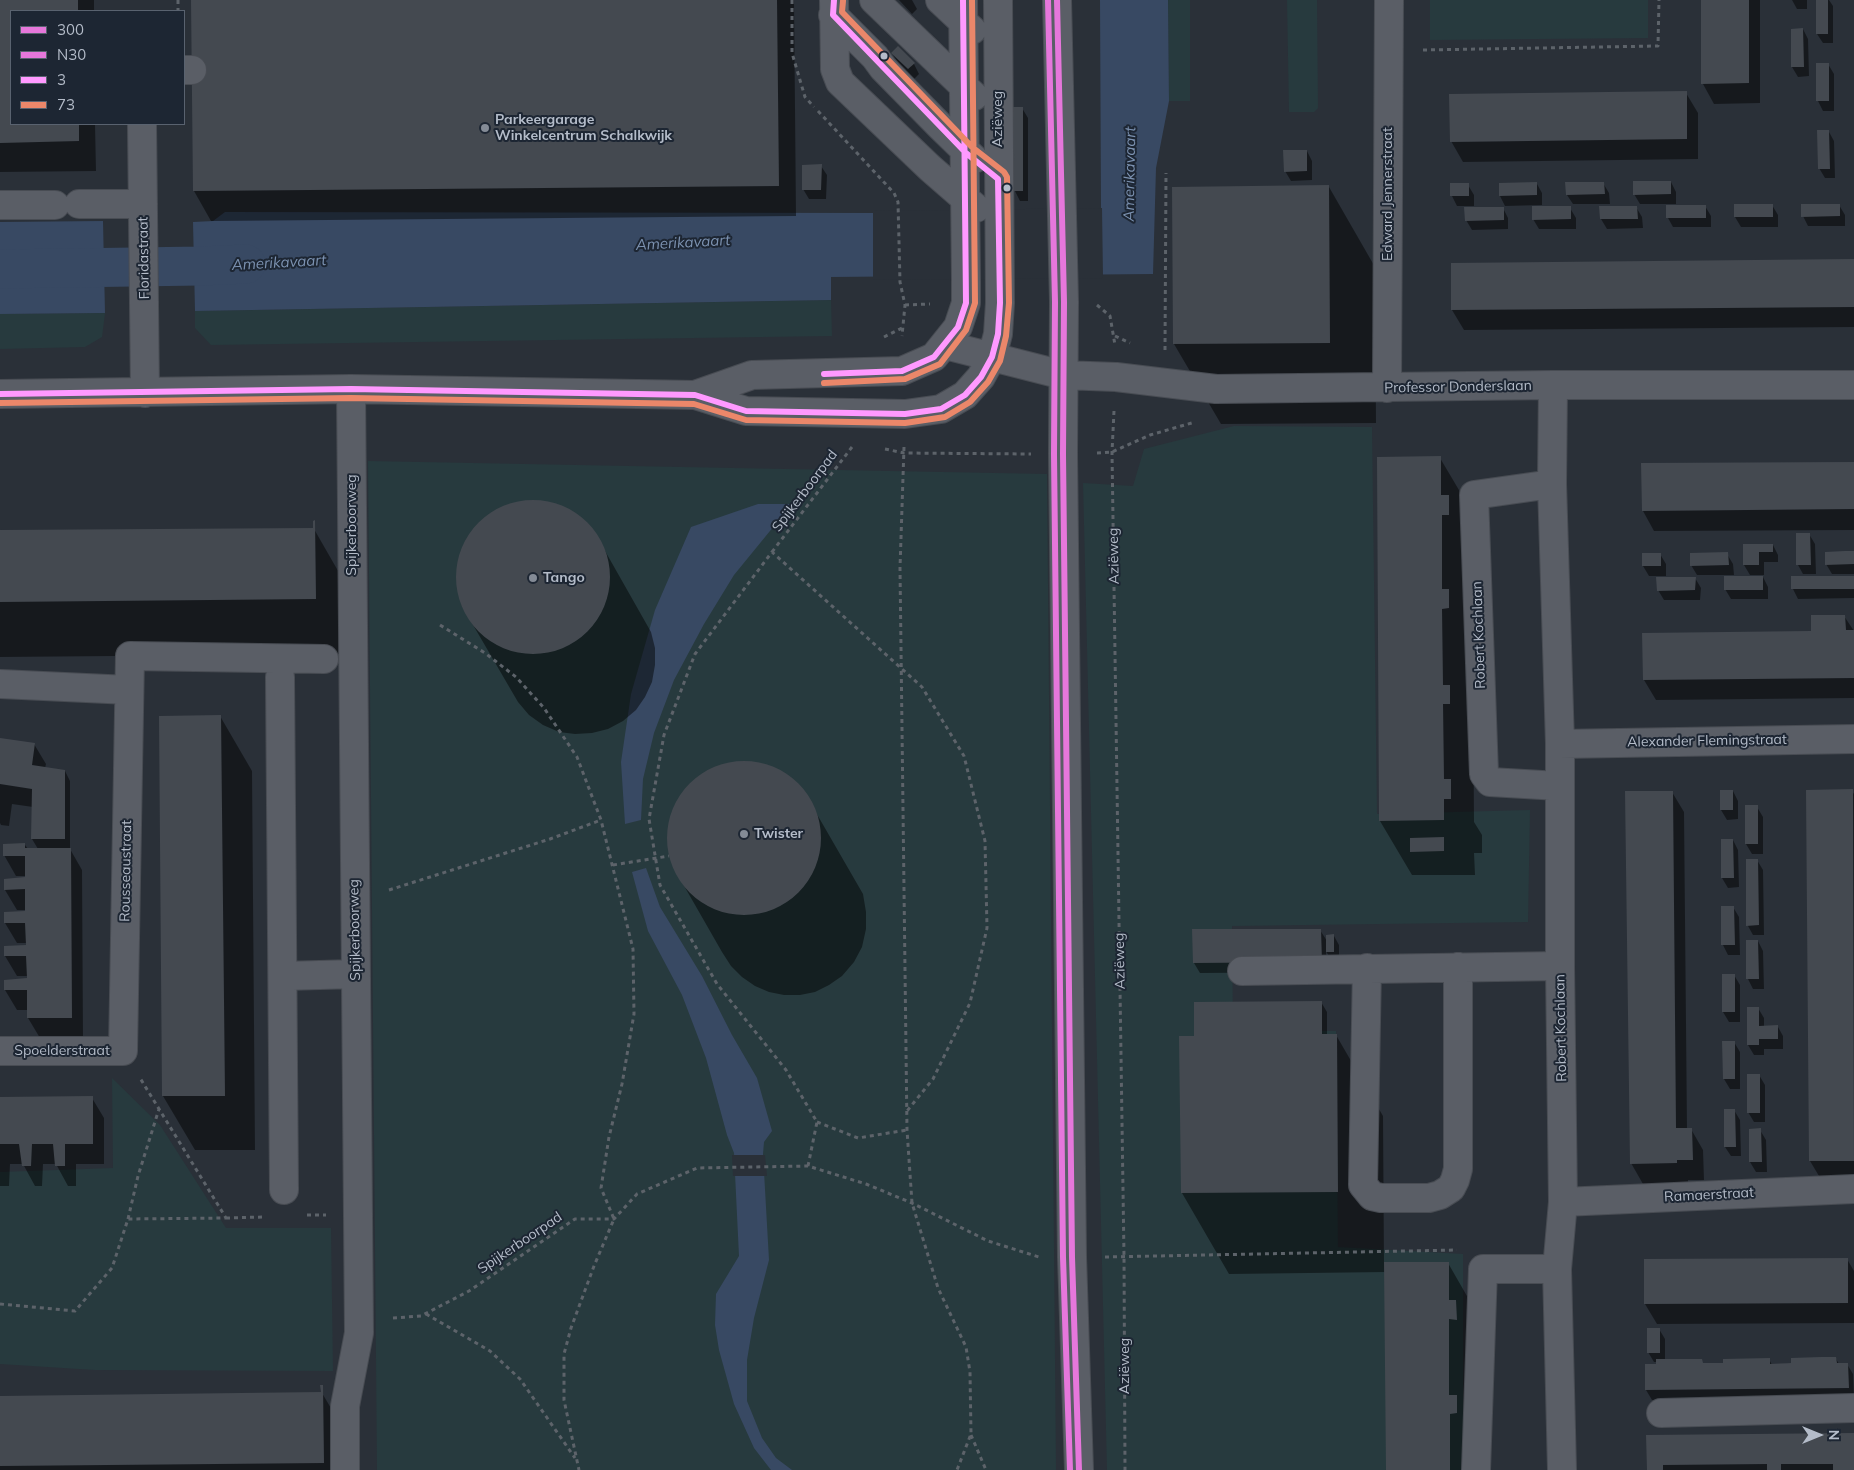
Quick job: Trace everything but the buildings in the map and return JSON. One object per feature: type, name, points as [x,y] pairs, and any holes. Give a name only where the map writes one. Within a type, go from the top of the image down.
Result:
[{"type":"street","points":[[874,0],[965,89],[998,115]]},
{"type":"street","points":[[940,0],[964,12],[998,52]]},
{"type":"street","name":"Aziëweg","points":[[695,395],[746,410],[905,414],[942,409],[965,395],[982,377],[992,357],[998,334],[1000,282],[998,0]]},
{"type":"street","points":[[1057,0],[1063,282],[1063,454],[1072,1257],[1079,1470]]},
{"type":"street","name":"Edward Jennerstraat","points":[[1387,388],[1389,0]]},
{"type":"street","points":[[834,8],[883,68],[953,126],[966,160],[999,203]]},
{"type":"street","points":[[834,8],[835,70],[840,82],[930,168],[969,202],[999,203]]},
{"type":"street","points":[[953,126],[965,89],[964,12]]},
{"type":"street","points":[[937,62],[965,61]]},
{"type":"street","name":"Floridastraat","points":[[142,125],[145,392]]},
{"type":"street","points":[[930,168],[966,160]]},
{"type":"street","points":[[0,394],[351,389],[695,395],[752,375],[902,371],[934,357],[958,327],[966,304],[969,202],[966,160]]},
{"type":"street","points":[[0,205],[67,205],[143,209]]},
{"type":"street","points":[[945,345],[1063,375]]},
{"type":"street","name":"Professor Donderslaan","points":[[1063,375],[1116,377],[1216,389],[1553,385],[1854,385]]},
{"type":"street","name":"Robert Kochlaan","points":[[1553,385],[1552,484],[1560,744],[1560,966],[1564,1202],[1557,1269],[1562,1470]]},
{"type":"street","name":"Spijkerboorweg","points":[[345,1470],[345,1406],[359,1333],[351,389]]},
{"type":"street","name":"Robert Kochlaan","points":[[1552,484],[1474,495],[1484,774],[1490,782],[1559,786]]},
{"type":"street","name":"Rousseaustraat","points":[[124,1051],[130,656],[324,659]]},
{"type":"street","points":[[280,677],[284,1190]]},
{"type":"street","points":[[0,684],[129,690]]},
{"type":"street","name":"Alexander Flemingstraat","points":[[1560,744],[1854,739]]},
{"type":"street","points":[[1242,971],[1560,966]]},
{"type":"street","points":[[1367,968],[1363,1185],[1372,1196],[1381,1198],[1429,1198],[1440,1195],[1451,1188],[1458,1169],[1458,967]]},
{"type":"street","points":[[283,976],[356,974]]},
{"type":"street","name":"Spoelderstraat","points":[[0,1051],[124,1051]]},
{"type":"street","name":"Ramaerstraat","points":[[1564,1202],[1854,1189]]},
{"type":"street","points":[[1476,1470],[1483,1269],[1557,1269]]},
{"type":"street","points":[[1661,1413],[1854,1408]]},
{"type":"path","points":[[1389,50],[1658,46],[1658,0]]},
{"type":"path","points":[[1165,360],[1166,173]]},
{"type":"path","points":[[898,202],[900,282]]},
{"type":"path","name":"Spijkerboorpad","points":[[817,1122],[786,1070],[717,984],[660,885],[649,819],[664,735],[696,654],[855,443]]},
{"type":"path","name":"Aziëweg","points":[[1063,454],[1112,452],[1124,1256],[1125,1470]]},
{"type":"path","points":[[986,1470],[971,1434],[970,1372],[966,1347],[938,1288],[912,1203],[906,1130],[900,568],[904,453],[1063,454]]},
{"type":"path","points":[[772,552],[922,686],[964,756],[985,841],[987,928],[970,1003],[933,1079],[906,1112]]},
{"type":"path","points":[[440,625],[485,653],[516,677],[544,708],[577,757],[601,820],[633,949],[634,1014],[622,1084],[609,1136],[600,1188],[614,1219]]},
{"type":"path","points":[[355,901],[550,839],[601,820]]},
{"type":"path","points":[[612,866],[669,856]]},
{"type":"path","points":[[124,1051],[226,1218],[128,1219]]},
{"type":"path","points":[[0,1304],[75,1311],[112,1268],[159,1109]]},
{"type":"path","points":[[808,1166],[817,1122],[858,1138],[906,1130]]},
{"type":"path","points":[[579,1470],[564,1400],[564,1354],[577,1310],[594,1266],[614,1219],[637,1194],[697,1168],[808,1166],[866,1184],[912,1203],[988,1241],[1036,1257],[1482,1249],[1483,1269]]},
{"type":"path","name":"Spijkerboorpad","points":[[392,1318],[421,1316],[469,1291],[575,1220],[614,1219]]},
{"type":"path","points":[[425,1314],[490,1351],[520,1379],[576,1460]]},
{"type":"path","points":[[957,1470],[971,1434]]},
{"type":"green space","points":[[1168,0],[1190,0],[1190,101],[1169,101]]},
{"type":"green space","points":[[1287,0],[1317,0],[1318,108],[1314,112],[1289,112]]},
{"type":"green space","points":[[1430,0],[1648,0],[1648,38],[1430,40]]},
{"type":"green space","points":[[831,300],[832,336],[211,345],[195,328],[195,311]]},
{"type":"green space","points":[[105,313],[102,337],[85,347],[0,349],[0,314]]},
{"type":"green space","points":[[1234,426],[1372,427],[1377,814],[1530,810],[1528,922],[1232,926],[1233,1031],[1336,1031],[1338,1247],[1463,1254],[1463,1470],[1107,1470],[1083,483],[1133,486],[1144,449]]},
{"type":"green space","points":[[368,461],[1047,474],[1056,1470],[377,1470]]},
{"type":"green space","points":[[112,1078],[160,1125],[226,1228],[331,1228],[333,1371],[95,1370],[0,1364],[0,1172],[113,1168]]},
{"type":"water","points":[[1100,0],[1168,0],[1169,101],[1156,168],[1153,274],[831,277],[831,300],[195,311],[193,222],[213,221],[225,212],[875,213],[1101,210]]},
{"type":"water","points":[[103,221],[105,313],[0,314],[0,222]]},
{"type":"water","points":[[758,504],[792,504],[734,575],[704,624],[674,680],[654,733],[643,779],[641,820],[625,824],[621,762],[631,694],[655,610],[691,527]]},
{"type":"water","points":[[646,868],[660,907],[702,976],[732,1035],[757,1078],[772,1131],[764,1142],[763,1154],[769,1260],[754,1318],[747,1360],[747,1401],[762,1438],[776,1458],[792,1470],[771,1470],[754,1448],[734,1404],[719,1350],[715,1325],[716,1294],[739,1256],[734,1153],[727,1135],[706,1058],[682,995],[648,931],[632,872]]},
{"type":"pier","points":[[1102,208],[1103,278],[873,280],[873,211]]},
{"type":"pier","points":[[732,1155],[765,1155],[767,1176],[733,1176]]},
{"type":"waterway","name":"Amerikavaart","points":[[0,269],[246,264]]},
{"type":"transit line","name":"3","points":[[0,394],[351,389],[695,395],[746,411],[905,414],[941,409],[965,395],[981,377],[992,357],[998,334],[1000,303],[998,179],[966,153],[833,15],[834,0]]},
{"type":"transit line","name":"3","points":[[824,374],[902,371],[934,357],[958,327],[966,303],[963,0]]},
{"type":"transit line","name":"73","points":[[824,383],[905,379],[940,364],[966,330],[975,303],[972,0]]},
{"type":"transit line","name":"N30","points":[[1048,0],[1055,302],[1054,454],[1063,1257],[1070,1470]]},
{"type":"transit line","name":"300","points":[[1057,0],[1064,302],[1063,454],[1072,1257],[1079,1470]]},
{"type":"transit line","name":"73","points":[[0,403],[351,398],[694,404],[746,420],[905,423],[945,417],[970,402],[988,382],[1000,361],[1006,336],[1009,303],[1007,177],[1004,172],[972,147],[842,12],[843,1]]},
{"type":"place","name":"Parkeergarage Winkelcentrum Schalkwijk","points":[[485,128]]},
{"type":"place","name":"Tango","points":[[533,578]]},
{"type":"place","name":"Twister","points":[[744,834]]}]
